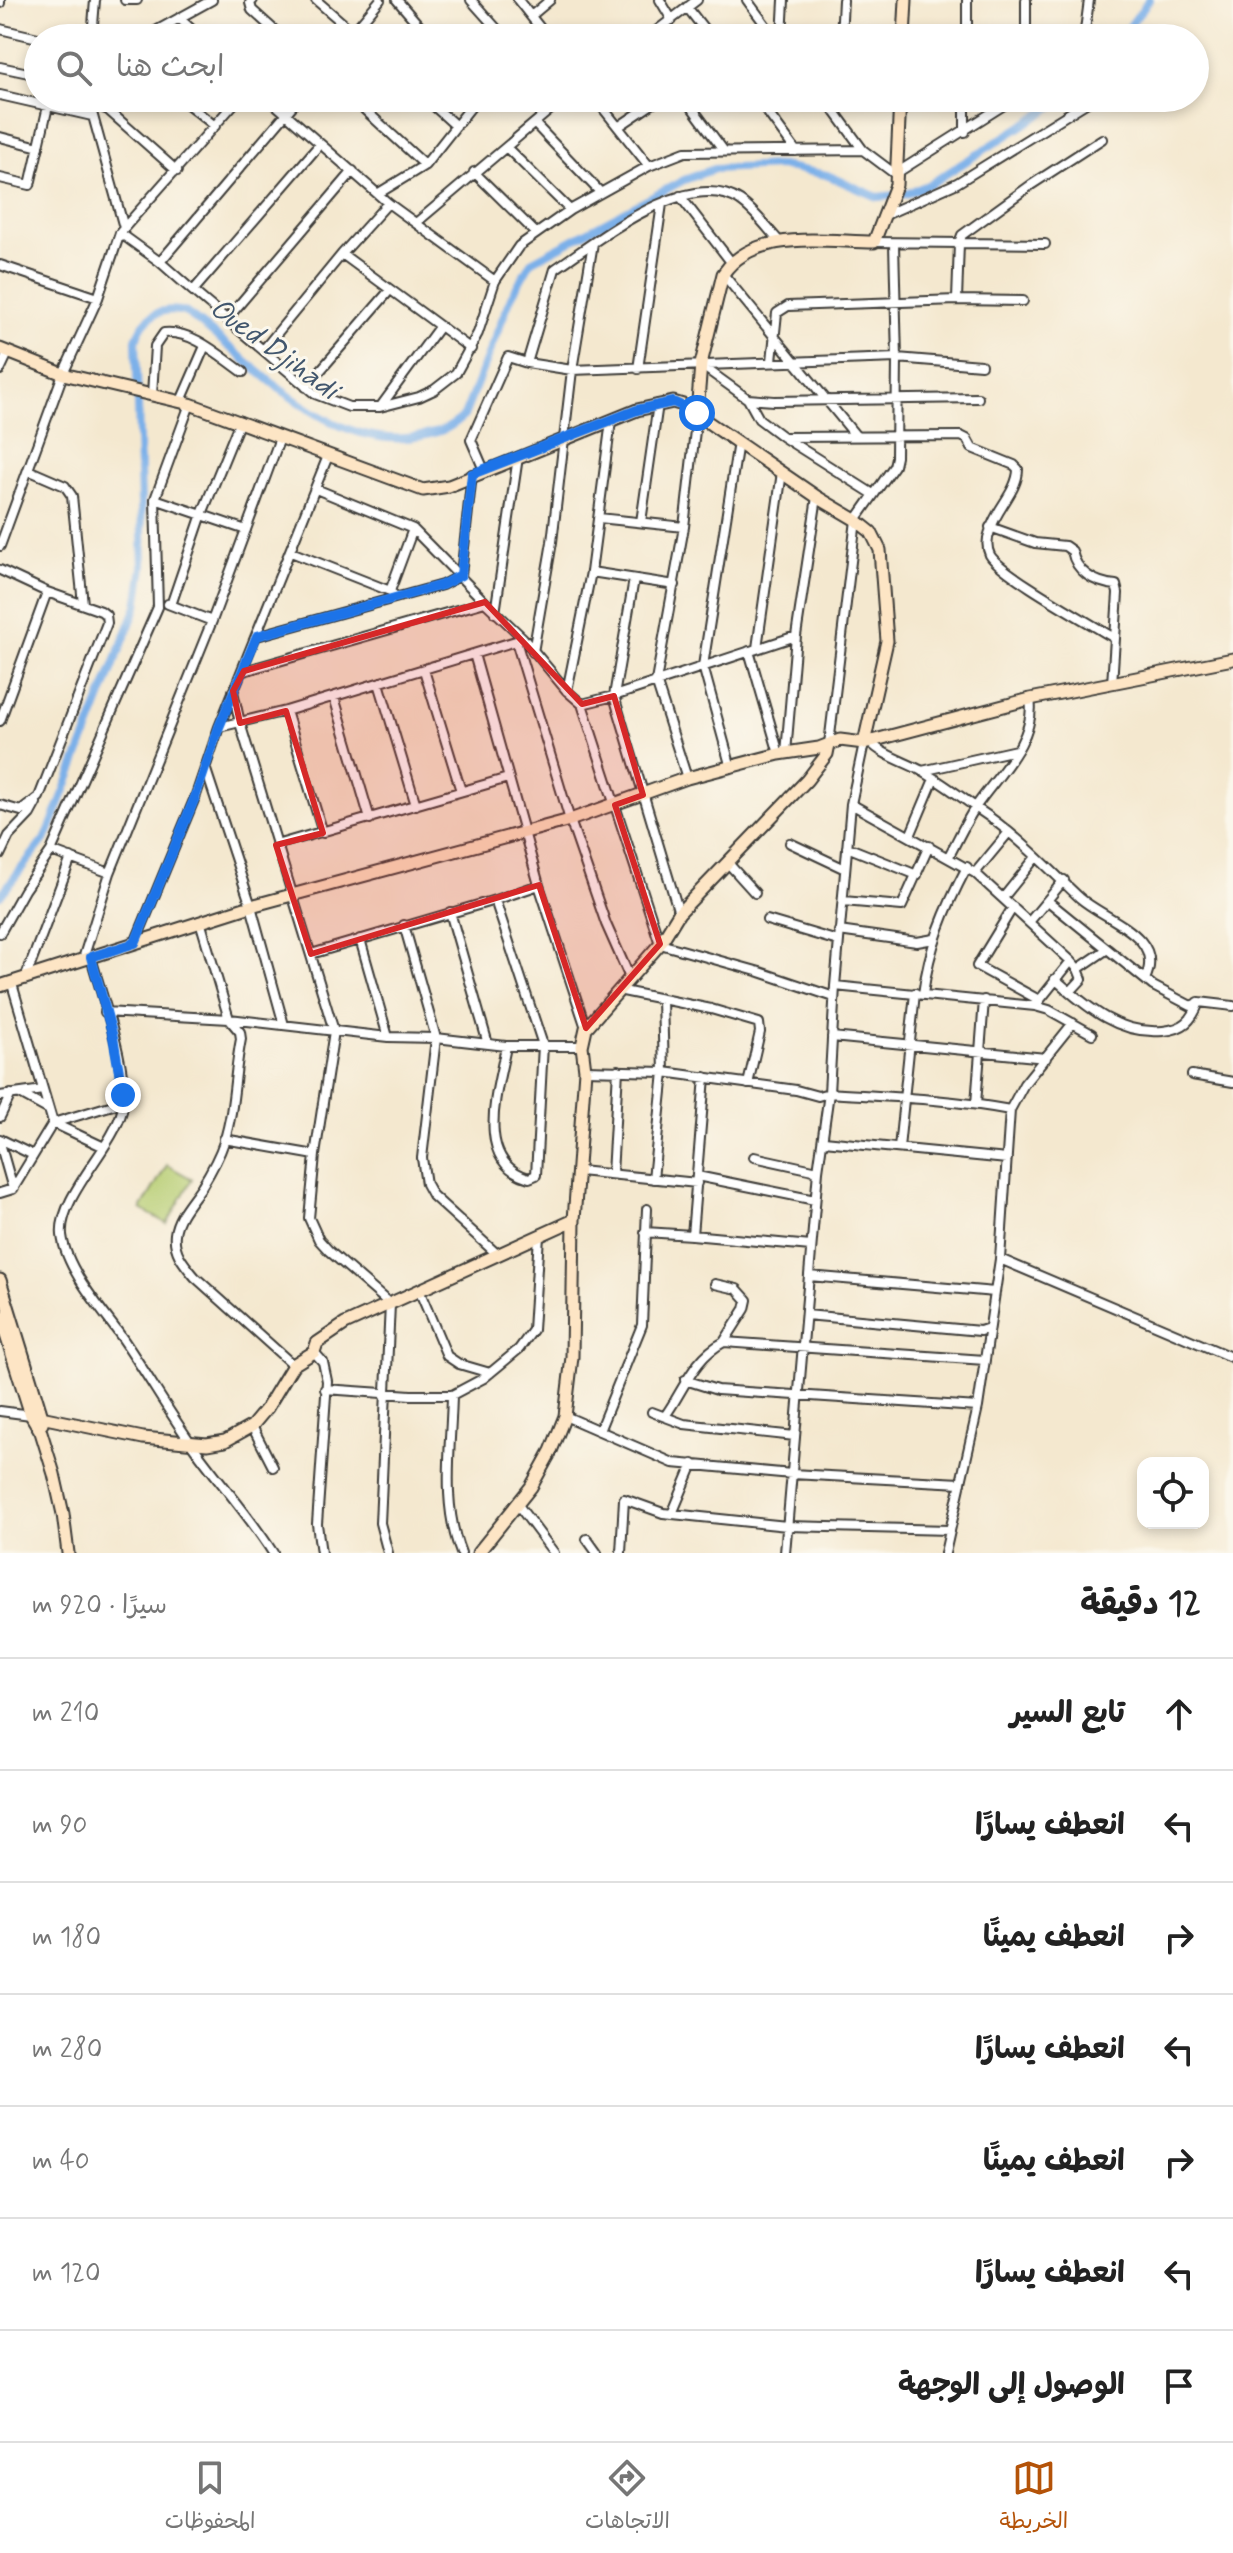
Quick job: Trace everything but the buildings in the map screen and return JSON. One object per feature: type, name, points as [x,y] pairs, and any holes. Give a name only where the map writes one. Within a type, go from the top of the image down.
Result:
[{"type":"street","points":[[93,24],[95,0]]},
{"type":"street","points":[[125,0],[137,0]]},
{"type":"street","points":[[168,24],[212,0]]},
{"type":"street","points":[[253,0],[250,3],[252,10],[268,24]]},
{"type":"street","points":[[316,0],[341,24]]},
{"type":"street","points":[[363,24],[380,0]]},
{"type":"street","points":[[397,0],[418,24]]},
{"type":"street","points":[[471,0],[492,24]]},
{"type":"street","points":[[518,0],[537,24]]},
{"type":"street","points":[[531,16],[550,0]]},
{"type":"street","points":[[660,0],[672,20]]},
{"type":"street","points":[[666,24],[697,0]]},
{"type":"street","points":[[747,0],[765,24]]},
{"type":"street","points":[[783,24],[784,0]]},
{"type":"street","points":[[842,24],[843,0]]},
{"type":"street","points":[[905,24],[906,0]]},
{"type":"street","points":[[967,0],[967,24]]},
{"type":"street","points":[[1026,0],[1026,24]]},
{"type":"street","points":[[1086,24],[1089,0]]},
{"type":"street","points":[[687,7],[700,24]]},
{"type":"street","points":[[179,18],[186,24]]},
{"type":"street","points":[[0,29],[24,35]]},
{"type":"street","points":[[0,67],[24,72]]},
{"type":"street","points":[[0,95],[24,100]]},
{"type":"street","points":[[0,178],[30,185],[47,112]]},
{"type":"street","points":[[74,112],[92,116]]},
{"type":"street","points":[[91,112],[122,230],[306,387],[336,404],[364,408],[419,397],[441,386],[456,373],[471,349],[495,281],[513,253],[570,210],[649,166],[685,152],[863,150]]},
{"type":"street","points":[[110,112],[177,171]]},
{"type":"street","points":[[198,112],[215,126]]},
{"type":"street","points":[[0,546],[63,374],[98,298],[122,230],[227,112]]},
{"type":"street","points":[[285,112],[388,203],[495,281]]},
{"type":"street","points":[[367,112],[425,165]]},
{"type":"street","points":[[440,112],[456,126]]},
{"type":"street","points":[[379,193],[425,165],[467,112]]},
{"type":"street","points":[[416,223],[548,112]]},
{"type":"street","points":[[606,112],[649,166]]},
{"type":"street","points":[[618,127],[640,112]]},
{"type":"street","points":[[695,112],[724,151]]},
{"type":"street","points":[[767,112],[796,151]]},
{"type":"street","points":[[874,242],[883,216],[891,205],[896,179],[899,112]]},
{"type":"street","points":[[965,112],[965,132]]},
{"type":"street","points":[[896,179],[994,112]]},
{"type":"street","points":[[883,216],[920,201],[986,166],[1072,112]]},
{"type":"street","points":[[838,113],[863,150],[896,179]]},
{"type":"street","points":[[160,262],[287,114]]},
{"type":"street","points":[[535,124],[600,192]]},
{"type":"street","points":[[0,137],[39,147]]},
{"type":"street","points":[[957,300],[962,235],[1102,139]]},
{"type":"street","points":[[193,291],[320,144]]},
{"type":"street","points":[[507,148],[570,210]]},
{"type":"street","points":[[227,319],[353,171]]},
{"type":"street","points":[[474,172],[536,233]]},
{"type":"street","points":[[527,363],[555,269],[638,214],[680,196],[716,192],[728,195],[747,207],[779,241]]},
{"type":"street","points":[[680,196],[731,262]]},
{"type":"street","points":[[264,349],[388,203]]},
{"type":"street","points":[[638,369],[662,204]]},
{"type":"street","points":[[687,778],[656,681],[684,527],[701,364],[723,274],[731,262],[749,251],[779,241],[1045,244]]},
{"type":"street","points":[[533,652],[552,542],[572,370],[593,243]]},
{"type":"street","points":[[478,1553],[518,1505],[544,1465],[565,1416],[572,1357],[574,1220],[585,1070],[582,1046],[586,1028],[660,944],[679,913],[807,780],[827,754],[856,520],[894,466],[898,435],[894,244]]},
{"type":"street","points":[[342,254],[471,349]]},
{"type":"street","points":[[0,265],[98,298]]},
{"type":"street","points":[[723,274],[856,436]]},
{"type":"street","points":[[306,387],[390,290]]},
{"type":"street","points":[[772,361],[777,313],[788,306],[957,300],[1023,301]]},
{"type":"street","points":[[380,407],[439,327]]},
{"type":"street","points":[[148,394],[155,346],[160,336],[173,332],[182,333],[205,346],[243,372]]},
{"type":"street","points":[[0,933],[51,851],[154,616],[159,600],[155,499],[205,346]]},
{"type":"street","points":[[0,370],[4,351],[63,374],[185,402],[423,490],[449,486],[472,474],[637,410],[673,402],[697,413],[871,532],[880,550],[887,618],[886,655],[851,804],[829,1093],[801,1346],[785,1553]]},
{"type":"street","points":[[484,470],[471,440],[508,357],[572,370],[897,358],[981,365]]},
{"type":"street","points":[[701,364],[748,399],[759,419],[873,494]]},
{"type":"street","points":[[748,399],[978,398]]},
{"type":"street","points":[[641,522],[658,404]]},
{"type":"street","points":[[171,605],[202,514],[240,421]]},
{"type":"street","points":[[567,691],[591,572],[611,421]]},
{"type":"street","points":[[783,437],[961,436],[972,448],[1014,465],[1018,469],[1016,480],[990,527],[987,545],[997,564],[1114,638]]},
{"type":"street","points":[[273,1553],[191,1443],[72,1264],[62,1234],[65,1212],[116,1126],[123,1102],[123,1086],[113,1037],[87,958],[110,873],[212,621],[280,438]]},
{"type":"street","points":[[731,768],[703,666],[738,442]]},
{"type":"street","points":[[135,943],[328,456]]},
{"type":"street","points":[[495,613],[518,457]]},
{"type":"street","points":[[28,470],[65,486],[72,496],[83,604]]},
{"type":"street","points":[[782,472],[753,650],[782,754]]},
{"type":"street","points":[[461,575],[472,474]]},
{"type":"street","points":[[316,489],[413,529],[461,575],[582,704],[660,944]]},
{"type":"street","points":[[782,754],[817,497]]},
{"type":"street","points":[[155,499],[246,530]]},
{"type":"street","points":[[599,518],[684,527]]},
{"type":"street","points":[[990,527],[1035,543],[1065,546],[1072,551],[1079,571],[1116,585],[1112,684]]},
{"type":"street","points":[[393,594],[413,529]]},
{"type":"street","points":[[291,552],[393,594]]},
{"type":"street","points":[[0,570],[103,613],[107,623],[39,797],[30,814],[9,836]]},
{"type":"street","points":[[591,572],[675,585]]},
{"type":"street","points":[[257,636],[393,594],[442,585],[461,575]]},
{"type":"street","points":[[634,579],[614,696],[679,913]]},
{"type":"street","points":[[0,721],[47,592]]},
{"type":"street","points":[[159,600],[212,621]]},
{"type":"street","points":[[244,671],[485,602]]},
{"type":"street","points":[[582,704],[796,636]]},
{"type":"street","points":[[219,727],[334,697],[520,639]]},
{"type":"street","points":[[520,639],[570,820],[606,924],[630,978]]},
{"type":"street","points":[[474,654],[539,885],[586,1028]]},
{"type":"street","points":[[102,1146],[53,1123],[6,985],[251,906],[570,820],[687,778],[840,740],[866,742],[1030,699],[1233,659]]},
{"type":"street","points":[[424,670],[461,791]]},
{"type":"street","points":[[379,683],[416,805]]},
{"type":"street","points":[[233,691],[276,845],[334,1031],[315,1155],[309,1218],[329,1251],[390,1304]]},
{"type":"street","points":[[334,697],[370,819]]},
{"type":"street","points":[[949,856],[975,807],[1004,771],[1016,750],[1026,730],[1030,699]]},
{"type":"street","points":[[286,711],[323,833]]},
{"type":"street","points":[[866,742],[922,771],[975,807],[1009,832],[1082,899],[1131,932],[1151,957],[1150,970],[1145,979]]},
{"type":"street","points":[[922,771],[1016,750]]},
{"type":"street","points":[[205,768],[251,906],[284,1025]]},
{"type":"street","points":[[276,845],[508,778]]},
{"type":"street","points":[[910,836],[934,779]]},
{"type":"street","points":[[0,805],[17,811],[26,809],[39,797]]},
{"type":"street","points":[[851,804],[975,873],[1075,965],[1082,979],[1070,992]]},
{"type":"street","points":[[0,855],[17,811]]},
{"type":"street","points":[[975,873],[1009,832]]},
{"type":"street","points":[[790,843],[845,869]]},
{"type":"street","points":[[843,901],[902,906],[929,846]]},
{"type":"street","points":[[847,847],[917,875]]},
{"type":"street","points":[[51,851],[110,873]]},
{"type":"street","points":[[1003,898],[1036,857]]},
{"type":"street","points":[[25,980],[71,858]]},
{"type":"street","points":[[727,862],[755,893]]},
{"type":"street","points":[[899,1148],[910,1044],[919,994],[943,914],[967,867]]},
{"type":"street","points":[[1030,921],[1064,880]]},
{"type":"street","points":[[311,954],[539,885]]},
{"type":"street","points":[[495,900],[543,1045],[536,1175],[529,1178],[515,1172],[500,1156],[495,1145],[494,1114],[506,1046]]},
{"type":"street","points":[[1048,901],[1159,991],[1191,1006],[1199,1002],[1233,1006]]},
{"type":"street","points":[[1013,907],[977,966],[1092,1034]]},
{"type":"street","points":[[450,912],[488,1044]]},
{"type":"street","points":[[767,920],[839,936],[917,942],[934,939]]},
{"type":"street","points":[[200,921],[229,1019],[240,1032],[241,1039],[235,1095],[224,1139],[201,1188],[178,1223],[175,1241],[179,1256],[195,1277],[293,1365]]},
{"type":"street","points":[[404,925],[436,1038],[422,1158],[426,1184],[432,1195],[498,1255]]},
{"type":"street","points":[[360,939],[388,1037]]},
{"type":"street","points":[[660,944],[834,997]]},
{"type":"street","points":[[1037,1003],[1055,979],[1106,950]]},
{"type":"street","points":[[1055,979],[1114,1023],[1145,1032],[1180,1028],[1189,1023],[1199,1002]]},
{"type":"street","points":[[835,986],[1037,1003]]},
{"type":"street","points":[[618,990],[711,1009],[759,1023],[760,1032],[748,1084]]},
{"type":"street","points":[[653,1179],[664,1072],[662,999]]},
{"type":"street","points":[[976,1104],[984,1000]]},
{"type":"street","points":[[105,1012],[229,1019],[388,1037],[436,1038],[506,1046],[582,1046]]},
{"type":"street","points":[[945,1553],[978,1407],[1000,1259],[1010,1110],[1024,1084],[1073,1023]]},
{"type":"street","points":[[832,1037],[1046,1058]]},
{"type":"street","points":[[585,1070],[664,1072],[796,1090],[818,1096],[829,1093],[976,1104],[1010,1110]]},
{"type":"street","points":[[612,1174],[618,1070]]},
{"type":"street","points":[[1192,1075],[1233,1082]]},
{"type":"street","points":[[692,1235],[705,1077]]},
{"type":"street","points":[[0,1096],[43,1090]]},
{"type":"street","points":[[15,1094],[49,1110]]},
{"type":"street","points":[[0,1117],[15,1094]]},
{"type":"street","points":[[0,1193],[13,1189],[53,1123],[123,1102]]},
{"type":"street","points":[[224,1139],[315,1155]]},
{"type":"street","points":[[0,1141],[33,1155]]},
{"type":"street","points":[[0,1141],[13,1189]]},
{"type":"street","points":[[824,1141],[1007,1159]]},
{"type":"street","points":[[754,1157],[818,1171]]},
{"type":"street","points":[[579,1171],[653,1179],[697,1179],[815,1200]]},
{"type":"street","points":[[599,1431],[642,1325],[647,1209]]},
{"type":"street","points":[[0,1316],[31,1415],[42,1426],[191,1443],[225,1441],[252,1426],[267,1408],[293,1365],[314,1352],[317,1343],[345,1324],[574,1220]]},
{"type":"street","points":[[645,1232],[811,1246]]},
{"type":"street","points":[[325,1389],[452,1395],[474,1385],[519,1349],[533,1330],[539,1236]]},
{"type":"street","points":[[1000,1259],[1233,1358]]},
{"type":"street","points":[[809,1276],[995,1292]]},
{"type":"street","points":[[0,1280],[42,1426],[63,1514],[68,1553]]},
{"type":"street","points":[[665,1416],[685,1380],[709,1350],[724,1342],[745,1309],[746,1297],[737,1289],[715,1284]]},
{"type":"street","points":[[419,1290],[447,1356],[459,1364],[490,1373]]},
{"type":"street","points":[[388,1553],[380,1523],[390,1304]]},
{"type":"street","points":[[806,1315],[899,1321],[980,1331],[989,1328]]},
{"type":"street","points":[[724,1342],[985,1360]]},
{"type":"street","points":[[314,1352],[323,1362],[327,1381],[317,1524],[321,1553]]},
{"type":"street","points":[[685,1380],[717,1390],[978,1407]]},
{"type":"street","points":[[452,1395],[449,1509],[461,1553]]},
{"type":"street","points":[[0,1411],[31,1415]]},
{"type":"street","points":[[652,1412],[684,1424],[795,1436]]},
{"type":"street","points":[[565,1416],[673,1463],[792,1474],[961,1483]]},
{"type":"street","points":[[252,1426],[273,1467]]},
{"type":"street","points":[[672,1514],[693,1464]]},
{"type":"street","points":[[621,1553],[624,1499],[653,1511],[787,1526],[950,1530]]},
{"type":"street","points":[[518,1505],[554,1553]]},
{"type":"street","points":[[587,1539],[597,1553]]},
{"type":"highlighted area","points":[[485,602],[582,704],[614,696],[643,795],[615,805],[660,944],[586,1028],[539,885],[311,954],[276,845],[323,833],[286,711],[240,723],[233,691],[244,671]]},
{"type":"green space","points":[[167,1165],[192,1179],[167,1224],[141,1209]]},
{"type":"waterway","name":"Oued Djihadi","points":[[1131,24],[1149,0]]},
{"type":"waterway","name":"Oued Djihadi","points":[[0,896],[47,836],[137,606],[143,567],[136,340],[148,319],[168,310],[185,312],[294,399],[324,418],[355,431],[387,438],[428,435],[449,427],[464,416],[511,297],[531,262],[684,180],[714,169],[781,166],[827,175],[877,197],[906,194],[930,184],[1044,112]]},
{"type":"route","points":[[123,1095],[113,1037],[91,957],[135,943],[257,636],[442,585],[461,575],[472,474],[658,404],[673,402],[697,413]]}]
